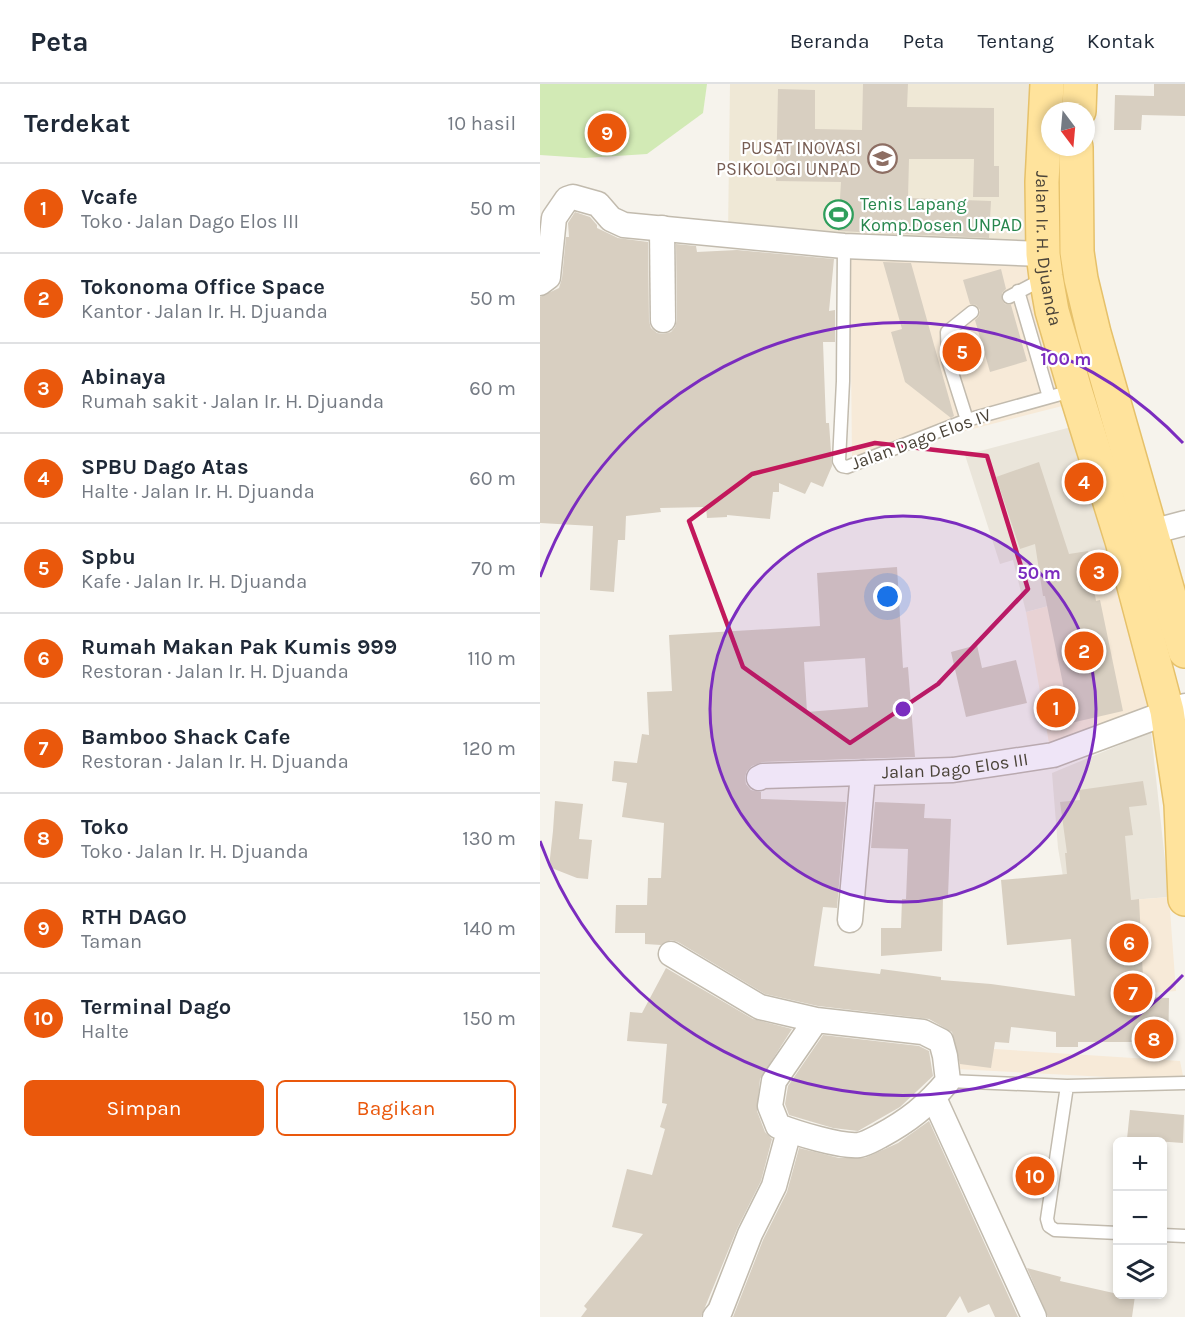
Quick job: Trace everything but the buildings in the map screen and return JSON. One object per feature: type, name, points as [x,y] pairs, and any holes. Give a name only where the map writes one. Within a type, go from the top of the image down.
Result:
[{"type":"main road","name":"Jalan Ir. H. Djuanda","points":[[1047,84],[1042,182],[1029,280],[1053,311],[1062,394],[1137,536],[1185,651]]},
{"type":"main road","points":[[1079,102],[1080,84]]},
{"type":"main road","name":"Jalan Ir. H. Djuanda","points":[[1076,156],[1077,252],[1081,279],[1176,709],[1185,899]]},
{"type":"street","points":[[540,283],[548,277],[554,218],[567,199],[573,197],[598,204],[611,219],[624,225],[844,246],[1029,280]]},
{"type":"street","points":[[662,228],[663,320]]},
{"type":"street","points":[[1137,536],[1185,523]]},
{"type":"street","name":"Jalan Dago Elos III","points":[[850,920],[863,773],[953,771],[1053,755],[1176,709]]},
{"type":"street","points":[[759,778],[763,776],[863,773]]},
{"type":"street","points":[[672,954],[760,1007],[816,1020],[923,1032],[941,1041],[945,1056],[941,1089],[1034,1317]]},
{"type":"street","points":[[816,1020],[774,1081],[770,1106],[778,1126],[789,1131],[860,1145],[908,1121],[941,1089]]},
{"type":"street","points":[[715,1317],[720,1311],[750,1234],[774,1186],[789,1131]]},
{"type":"lane","name":"Jalan Dago Elos IV","points":[[844,246],[843,381],[839,461],[842,466],[847,467],[967,420],[1062,394]]},
{"type":"lane","points":[[967,420],[948,360],[947,332],[972,312]]},
{"type":"lane","points":[[941,1089],[1185,1083]]},
{"type":"lane","points":[[1066,1086],[1047,1219],[1049,1227],[1055,1230],[1113,1233]]},
{"type":"lane","points":[[1167,1235],[1185,1236]]},
{"type":"highlighted area","points":[[875,443],[987,456],[1028,589],[938,684],[850,743],[743,667],[689,521],[752,474]]},
{"type":"shaded area","name":"PUSAT INOVASI PSIKOLOGI UNPAD","points":[[730,84],[1038,84],[1030,248],[728,233]]},
{"type":"shaded area","points":[[850,259],[1031,264],[1070,404],[852,460]]},
{"type":"shaded area","points":[[1079,425],[1124,586],[1026,612],[1013,560],[1000,564],[965,455]]},
{"type":"shaded area","points":[[1124,586],[1157,707],[1050,749],[1026,612]]},
{"type":"shaded area","points":[[1151,732],[1169,897],[1068,905],[1058,848],[1052,773]]},
{"type":"shaded area","points":[[1169,897],[1176,991],[1075,999],[1068,905]]},
{"type":"shaded area","points":[[948,1046],[1180,1061],[1184,1081],[956,1069]]},
{"type":"green space","points":[[540,84],[707,84],[703,113],[647,154],[585,158],[540,155]]},
{"type":"place","name":"RTH DAGO","points":[[607,133]]},
{"type":"place","name":"PUSAT INOVASI PSIKOLOGI UNPAD","points":[[882,158]]},
{"type":"place","name":"Tenis Lapang Komp.Dosen UNPAD","points":[[839,214]]},
{"type":"place","name":"Spbu","points":[[962,352]]},
{"type":"place","name":"SPBU Dago Atas","points":[[1084,482]]},
{"type":"place","name":"Abinaya","points":[[1099,572]]},
{"type":"place","name":"Tokonoma Office Space","points":[[1084,651]]},
{"type":"place","name":"Vcafe","points":[[1056,708]]},
{"type":"place","name":"Rumah Makan Pak Kumis 999","points":[[1129,943]]},
{"type":"place","name":"Bamboo Shack Cafe","points":[[1133,993]]},
{"type":"place","name":"Toko","points":[[1154,1039]]},
{"type":"place","name":"Terminal Dago","points":[[1035,1176]]}]
